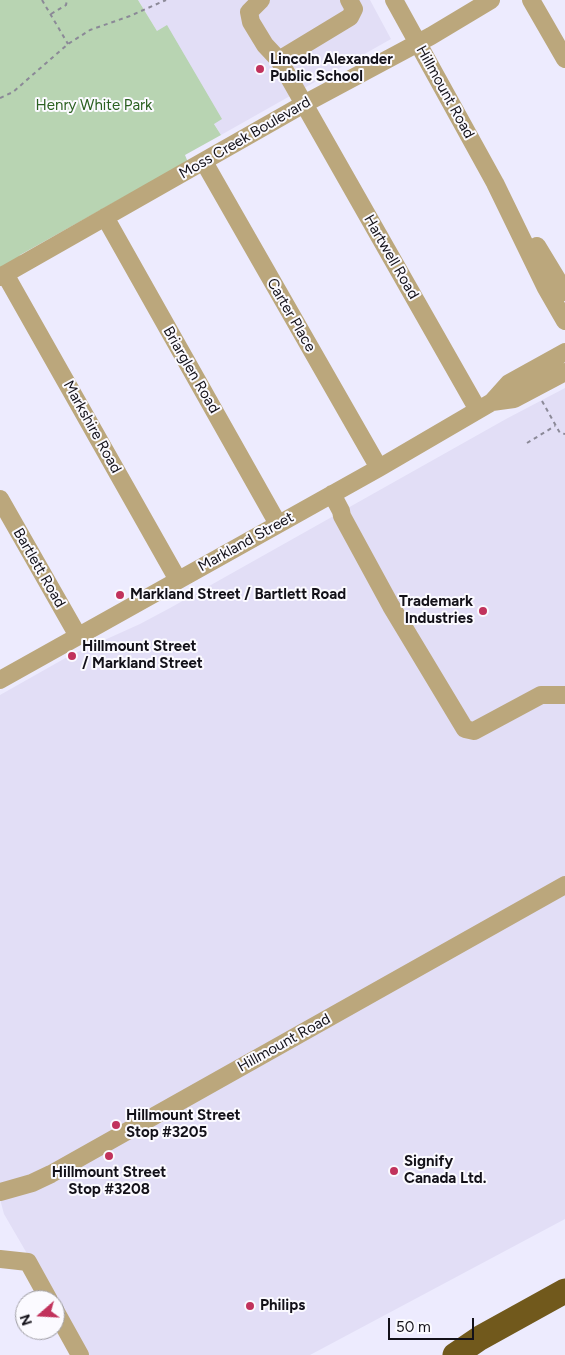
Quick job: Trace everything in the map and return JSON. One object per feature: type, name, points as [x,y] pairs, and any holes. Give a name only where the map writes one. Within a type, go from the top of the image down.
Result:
[{"type":"highway","points":[[455,1355],[480,1338],[565,1291]]},
{"type":"highway","points":[[433,1355],[480,1338]]},
{"type":"street","name":"Hartwell Road","points":[[261,0],[249,12],[251,22],[265,45],[279,60],[485,406]]},
{"type":"street","points":[[279,60],[350,17],[354,9],[349,0]]},
{"type":"street","name":"Hillmount Road","points":[[394,0],[495,183],[546,288],[565,321]]},
{"type":"street","name":"Moss Creek Boulevard","points":[[3,275],[304,104],[418,43],[491,0]]},
{"type":"street","points":[[531,0],[565,60]]},
{"type":"street","name":"Carter Place","points":[[204,162],[379,468]]},
{"type":"street","name":"Hillmount Road","points":[[495,183],[565,292]]},
{"type":"street","name":"Briarglen Road","points":[[105,217],[278,524]]},
{"type":"street","name":"Markshire Road","points":[[3,275],[178,580]]},
{"type":"street","name":"Markland Street","points":[[0,680],[379,468],[485,406],[509,383],[565,352]]},
{"type":"street","name":"Markland Street","points":[[485,406],[514,399],[565,372]]},
{"type":"street","points":[[332,494],[391,606],[465,729],[474,731],[541,695],[565,695]]},
{"type":"street","name":"Bartlett Road","points":[[0,499],[78,636]]},
{"type":"street","name":"Hillmount Road","points":[[0,1192],[19,1188],[51,1174],[565,885]]},
{"type":"street","points":[[0,1259],[28,1262],[43,1290]]},
{"type":"street","points":[[65,1328],[80,1355]]},
{"type":"path","points":[[42,0],[68,44]]},
{"type":"path","points":[[51,14],[66,5],[67,0]]},
{"type":"path","points":[[0,98],[13,92],[68,44],[90,30],[130,16],[166,0]]},
{"type":"path","points":[[542,401],[560,433],[565,434]]},
{"type":"path","points":[[527,443],[556,426]]},
{"type":"shaded area","name":"Lincoln Alexander Public School","points":[[138,0],[370,0],[391,39],[221,135]]},
{"type":"shaded area","points":[[565,388],[565,1219],[310,1355],[86,1355],[65,1319],[65,1290],[48,1290],[4,1214],[0,1199],[0,695],[69,656],[140,624],[170,608],[506,419]]},
{"type":"green space","name":"Henry White Park","points":[[0,0],[138,0],[157,31],[167,25],[222,119],[214,124],[221,135],[185,155],[189,165],[181,165],[20,255],[18,261],[0,271]]},
{"type":"place","name":"Lincoln Alexander Public School","points":[[260,69]]},
{"type":"place","name":"Markland Street / Bartlett Road","points":[[120,595]]},
{"type":"place","name":"Trademark Industries","points":[[483,611]]},
{"type":"place","name":"Hillmount Street / Markland Street","points":[[72,656]]},
{"type":"place","name":"Hillmount Street Stop #3205","points":[[116,1125]]},
{"type":"place","name":"Hillmount Street Stop #3208","points":[[109,1156]]},
{"type":"place","name":"Signify Canada Ltd.","points":[[394,1171]]},
{"type":"place","name":"Philips","points":[[250,1306]]}]
